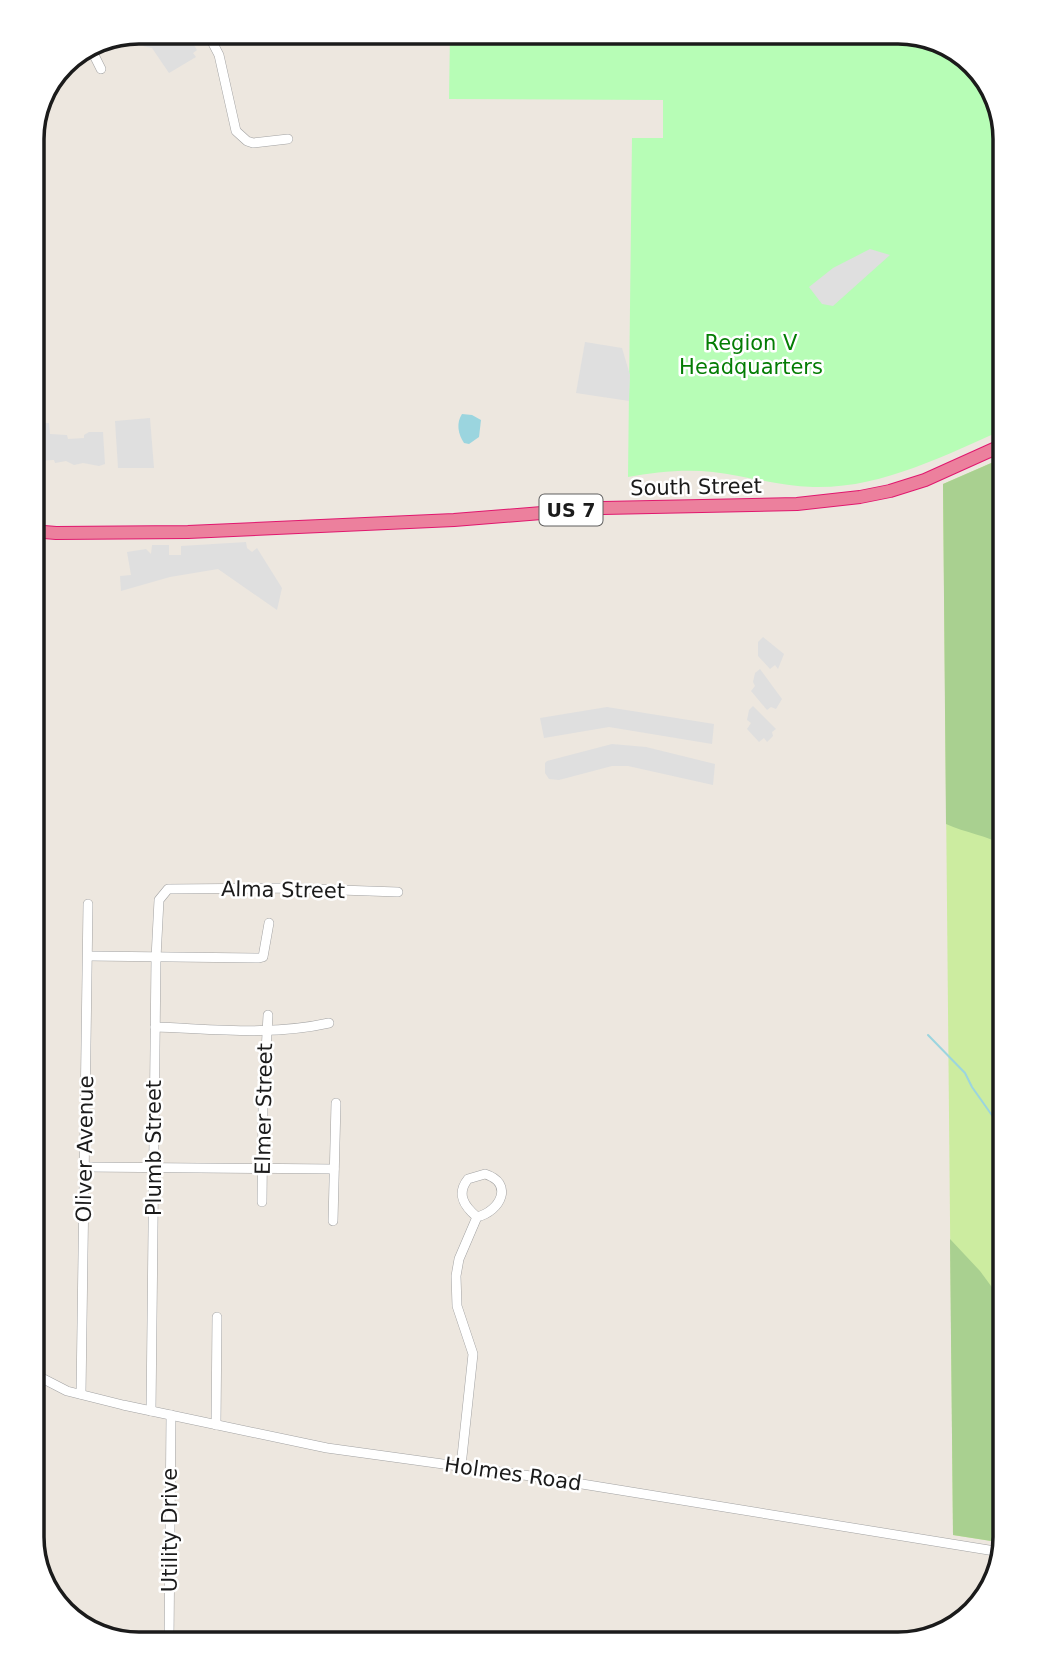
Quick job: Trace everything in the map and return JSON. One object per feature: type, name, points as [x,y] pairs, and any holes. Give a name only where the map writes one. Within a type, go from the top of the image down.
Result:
[{"type":"highway","name":"South Street","points":[[44,531],[126,533],[454,520],[603,508],[797,503],[860,498],[925,480],[993,450]]},
{"type":"highway","name":"South Street","points":[[44,523],[126,533]]},
{"type":"street","points":[[213,44],[219,55],[236,131],[253,143],[288,139]]},
{"type":"street","points":[[94,55],[101,69]]},
{"type":"street","name":"Alma Street","points":[[168,889],[282,888],[398,892]]},
{"type":"street","name":"Plumb Street","points":[[151,1411],[156,958],[159,900],[168,889]]},
{"type":"street","name":"Oliver Avenue","points":[[81,1394],[88,904]]},
{"type":"street","points":[[88,956],[263,957],[269,923]]},
{"type":"street","name":"Elmer Street","points":[[262,1202],[268,1015]]},
{"type":"street","points":[[155,1027],[266,1032],[296,1030],[329,1023]]},
{"type":"street","points":[[333,1221],[336,1103]]},
{"type":"street","points":[[84,1167],[334,1169]]},
{"type":"street","points":[[485,1174],[496,1179],[500,1186],[500,1201],[496,1208],[486,1215],[477,1217],[463,1202],[462,1189],[468,1179],[485,1174]]},
{"type":"street","points":[[461,1466],[473,1354],[457,1306],[456,1276],[459,1259],[477,1217]]},
{"type":"street","points":[[216,1425],[217,1317]]},
{"type":"street","name":"Holmes Road","points":[[44,1379],[67,1391],[327,1448],[461,1466],[992,1550]]},
{"type":"street","name":"Utility Drive","points":[[169,1632],[172,1415]]},
{"type":"green space","name":"Region V Headquarters","points":[[450,44],[905,44],[929,49],[951,60],[970,76],[977,86],[991,120],[993,434],[912,468],[888,476],[838,486],[800,486],[702,471],[628,477],[632,138],[663,138],[663,100],[449,99]]},
{"type":"green space","points":[[993,462],[993,1541],[953,1535],[943,484]]},
{"type":"green space","points":[[993,462],[993,841],[946,824],[943,484]]},
{"type":"green space","points":[[950,1239],[993,1289],[993,1541],[953,1535]]},
{"type":"shaded area","points":[[193,44],[197,50],[193,53],[196,57],[169,73],[152,48],[143,46]]},
{"type":"shaded area","points":[[870,249],[890,255],[833,306],[822,304],[809,287],[833,268]]},
{"type":"shaded area","points":[[585,342],[622,348],[630,375],[629,401],[576,393]]},
{"type":"shaded area","points":[[150,418],[154,468],[118,468],[115,421]]},
{"type":"shaded area","points":[[44,423],[49,423],[50,434],[67,435],[68,439],[84,438],[89,432],[103,432],[105,464],[74,465],[66,461],[55,463],[54,460],[44,461]]},
{"type":"shaded area","points":[[246,542],[247,548],[252,552],[257,548],[282,588],[277,610],[218,569],[170,577],[121,591],[120,576],[131,575],[127,552],[146,549],[151,554],[152,545],[169,545],[169,555],[181,555],[181,546]]},
{"type":"shaded area","points":[[763,637],[784,654],[778,669],[775,665],[770,669],[758,656],[758,642]]},
{"type":"shaded area","points":[[760,669],[782,699],[776,709],[771,707],[767,710],[751,691],[755,686],[755,673]]},
{"type":"shaded area","points":[[753,706],[776,729],[767,742],[764,738],[759,742],[747,729],[751,723],[747,720],[749,710]]},
{"type":"shaded area","points":[[607,707],[714,724],[712,744],[609,727],[544,738],[540,718]]},
{"type":"shaded area","points":[[612,744],[646,747],[715,764],[713,785],[628,766],[612,766],[559,780],[549,779],[545,773],[547,761]]},
{"type":"water","points":[[462,414],[481,420],[479,437],[469,444],[464,443],[459,432],[458,425]]},
{"type":"waterway","points":[[928,1035],[965,1073],[993,1117]]}]
